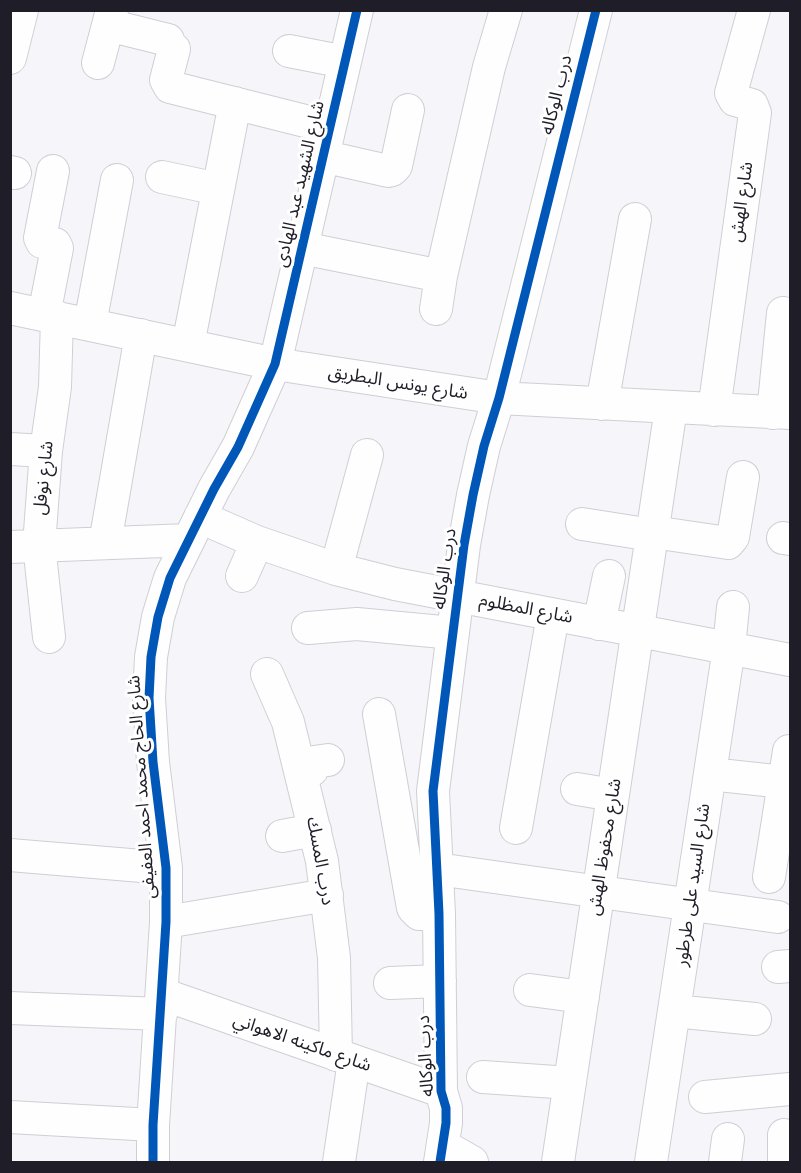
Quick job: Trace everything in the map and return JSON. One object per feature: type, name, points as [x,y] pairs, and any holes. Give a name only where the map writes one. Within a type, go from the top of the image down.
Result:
[{"type":"street","points":[[10,58],[22,10]]},
{"type":"street","name":"شارع الشهيد عبد الهادى","points":[[275,364],[357,10]]},
{"type":"street","points":[[436,309],[441,276],[489,67],[506,10]]},
{"type":"street","name":"درب الوكاله","points":[[442,1154],[446,1108],[441,1091],[439,914],[433,791],[453,633],[472,495],[499,398],[596,10]]},
{"type":"street","name":"شارع الهش","points":[[714,410],[755,112],[752,105],[735,100],[731,93],[754,10]]},
{"type":"street","points":[[98,63],[110,18],[171,44],[166,80],[173,88],[235,104],[388,171],[396,166],[408,110]]},
{"type":"street","points":[[289,51],[345,62]]},
{"type":"street","points":[[188,345],[235,104]]},
{"type":"street","name":"شارع نوفل","points":[[49,638],[25,546],[46,451],[55,387],[51,316],[57,248],[55,244],[42,242],[40,238],[53,171]]},
{"type":"street","points":[[162,177],[218,189]]},
{"type":"street","points":[[90,324],[117,180]]},
{"type":"street","points":[[602,404],[635,219]]},
{"type":"street","points":[[302,248],[441,276]]},
{"type":"street","name":"شارع يونس البطريق","points":[[10,308],[275,364],[499,398],[782,413]]},
{"type":"street","points":[[782,413],[783,313]]},
{"type":"street","points":[[105,543],[141,335]]},
{"type":"street","name":"شارع الحاج محمد احمد العفيفى","points":[[153,1162],[153,1125],[166,922],[166,868],[153,762],[149,698],[151,657],[158,616],[170,578],[238,447],[275,364]]},
{"type":"street","name":"شارع محفوظ الهش","points":[[558,1162],[671,408]]},
{"type":"street","points":[[10,449],[46,451]]},
{"type":"street","points":[[336,569],[367,455]]},
{"type":"street","points":[[582,525],[728,543],[733,537],[743,477]]},
{"type":"street","points":[[25,546],[105,543],[194,528]]},
{"type":"street","name":"شارع المظلوم","points":[[194,528],[257,542],[336,569],[395,584],[790,660]]},
{"type":"street","points":[[242,576],[257,542]]},
{"type":"street","points":[[599,624],[609,576]]},
{"type":"street","name":"شارع السيد على طرطور","points":[[651,1162],[729,648],[733,607]]},
{"type":"street","points":[[516,828],[553,615]]},
{"type":"street","points":[[308,628],[357,624],[453,633]]},
{"type":"street","name":"درب المسك","points":[[267,674],[288,722],[315,766],[315,830],[327,895],[345,1058],[339,1162]]},
{"type":"street","points":[[379,714],[413,908],[419,914],[439,914]]},
{"type":"street","points":[[769,877],[789,752]]},
{"type":"street","points":[[710,774],[784,782]]},
{"type":"street","points":[[577,789],[613,795]]},
{"type":"street","points":[[282,836],[315,830]]},
{"type":"street","points":[[10,855],[166,868]]},
{"type":"street","points":[[437,868],[778,917]]},
{"type":"street","points":[[166,922],[327,895]]},
{"type":"street","points":[[390,983],[440,981]]},
{"type":"street","points":[[531,990],[583,997]]},
{"type":"street","name":"شارع ماكينه الاهواني","points":[[10,1008],[161,1004],[345,1058],[441,1091]]},
{"type":"street","points":[[674,1011],[755,1019]]},
{"type":"street","points":[[483,1077],[570,1083]]},
{"type":"street","points":[[705,1097],[790,1089]]},
{"type":"street","points":[[10,1117],[153,1125]]},
{"type":"street","points":[[442,1154],[472,1162]]},
{"type":"cycle path","points":[[153,1162],[153,1125],[166,922],[166,868],[153,762],[149,698],[151,657],[158,617],[170,578],[214,489],[238,447],[275,364],[357,10]]},
{"type":"cycle path","points":[[440,1162],[446,1108],[441,1091],[439,914],[433,791],[464,545],[484,446],[499,398],[596,10]]}]
